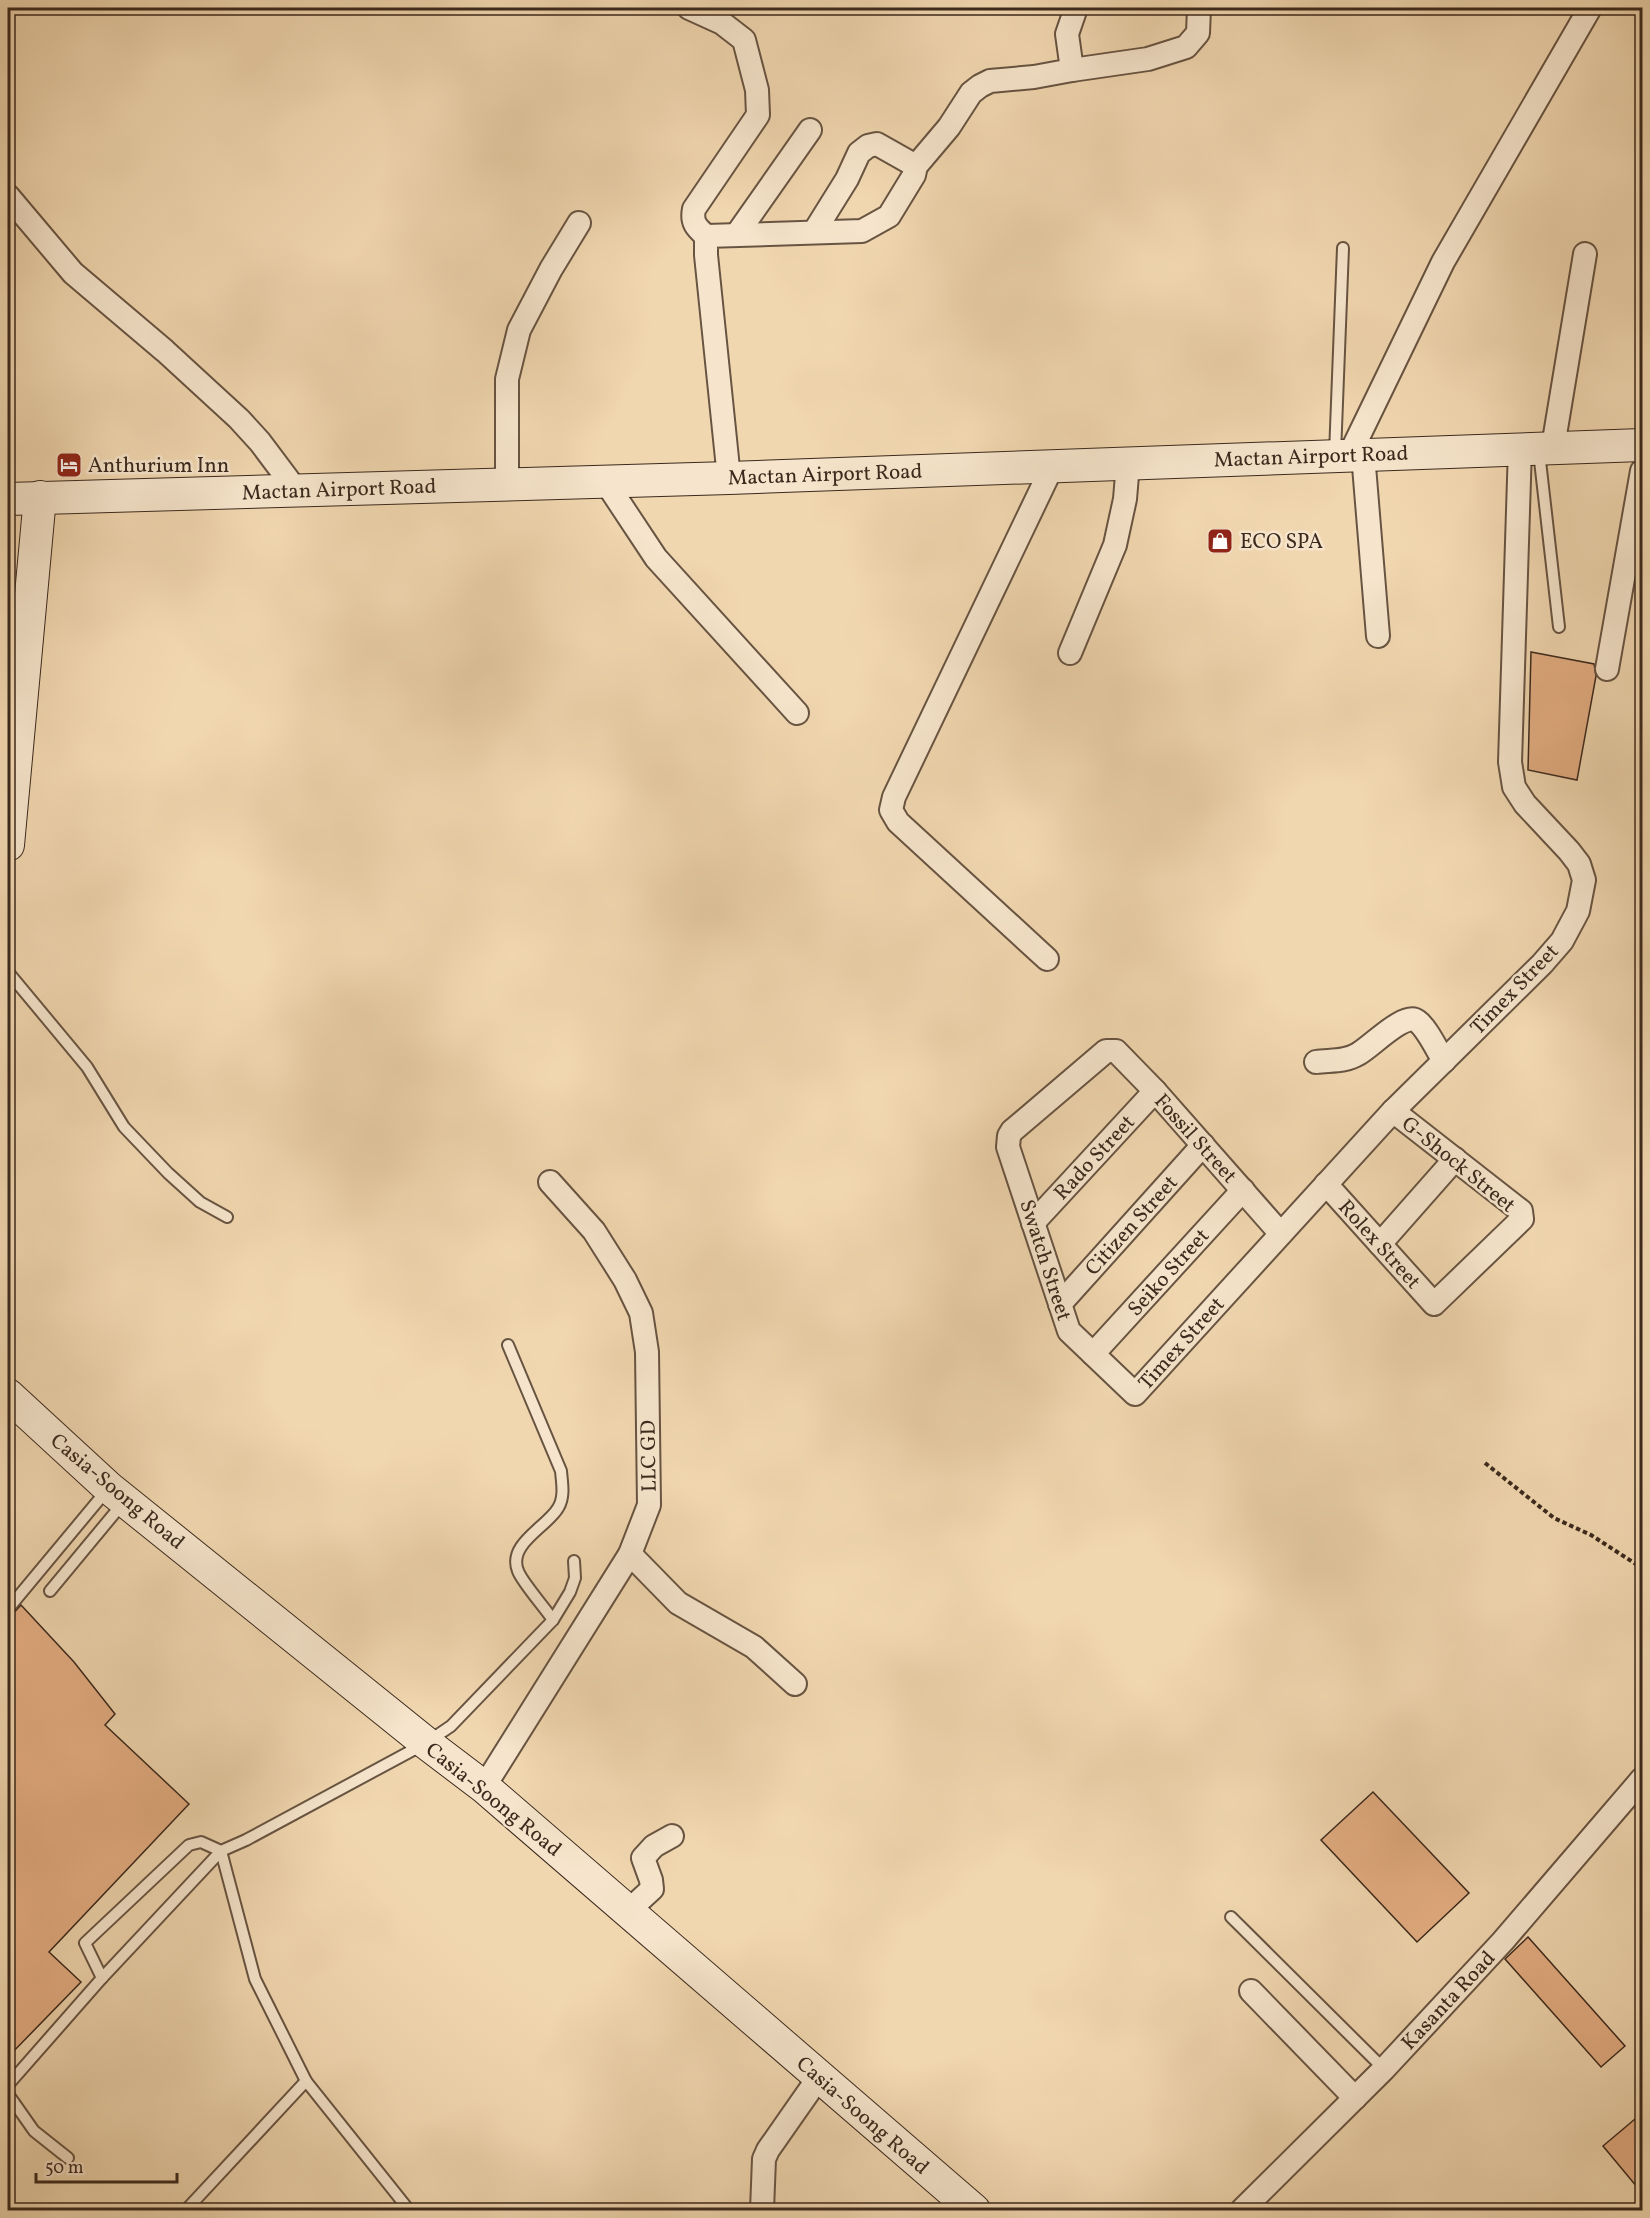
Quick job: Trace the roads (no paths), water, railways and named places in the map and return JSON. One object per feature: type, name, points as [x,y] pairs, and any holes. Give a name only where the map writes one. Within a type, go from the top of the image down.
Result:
[{"type":"street","points":[[689,8],[722,23],[744,40],[757,90],[758,115],[694,209],[693,222],[706,236],[862,231],[889,216],[914,175],[916,166],[949,127],[971,93],[980,86],[990,81],[1035,77],[1072,69],[1148,59],[1186,47],[1198,33],[1199,8]]},
{"type":"street","points":[[1072,69],[1067,34],[1076,8]]},
{"type":"street","points":[[1378,636],[1349,454],[1443,262],[1590,8]]},
{"type":"street","points":[[737,234],[810,130]]},
{"type":"street","points":[[814,232],[847,179],[859,153],[868,146],[877,144],[916,166]]},
{"type":"street","points":[[8,196],[73,273],[239,418],[296,490]]},
{"type":"street","points":[[507,484],[507,379],[519,330],[551,269],[579,223]]},
{"type":"street","points":[[706,236],[706,255],[729,477]]},
{"type":"street","name":"Timex Street","points":[[1135,1394],[1393,1111],[1542,964],[1562,941],[1578,911],[1584,880],[1579,864],[1525,804],[1514,787],[1510,762],[1538,448],[1585,254]]},
{"type":"street","name":"Mactan Airport Road","points":[[8,499],[729,477],[1642,445]]},
{"type":"street","points":[[1070,653],[1114,545],[1125,499],[1128,462]]},
{"type":"street","points":[[1047,960],[898,822],[891,810],[894,796],[1053,465]]},
{"type":"street","points":[[1607,669],[1642,471]]},
{"type":"street","points":[[605,481],[656,558],[797,713]]},
{"type":"street","points":[[8,845],[40,497]]},
{"type":"street","points":[[1316,1062],[1335,1061],[1358,1055],[1401,1022],[1410,1019],[1419,1022],[1444,1061]]},
{"type":"street","name":"Fossil Street","points":[[1009,1137],[1012,1131],[1106,1051],[1116,1051],[1155,1091],[1281,1234]]},
{"type":"street","name":"Rado Street","points":[[1033,1223],[1155,1091]]},
{"type":"street","name":"G-Shock Street","points":[[1393,1111],[1521,1211],[1522,1219],[1434,1304]]},
{"type":"street","name":"Swatch Street","points":[[1009,1137],[1008,1147],[1070,1331],[1135,1394]]},
{"type":"street","name":"Citizen Street","points":[[1060,1304],[1203,1145]]},
{"type":"street","points":[[1380,1245],[1455,1159]]},
{"type":"street","name":"LLC GD","points":[[484,1787],[630,1554],[649,1505],[647,1352],[641,1314],[625,1280],[594,1231],[550,1182]]},
{"type":"street","name":"Rolex Street","points":[[1326,1184],[1434,1304]]},
{"type":"street","name":"Seiko Street","points":[[1093,1354],[1243,1190]]},
{"type":"street","name":"Casia-Soong Road","points":[[8,1395],[117,1494],[426,1743],[484,1787],[974,2211]]},
{"type":"street","points":[[630,1554],[678,1603],[754,1647],[795,1684]]},
{"type":"street","name":"Kasanta Road","points":[[1242,2211],[1384,2069],[1503,1941],[1642,1779]]},
{"type":"street","points":[[627,1912],[652,1889],[653,1884],[643,1858],[654,1846],[672,1836]]},
{"type":"street","points":[[1251,1990],[1355,2098]]},
{"type":"street","points":[[762,2211],[764,2159],[819,2077]]},
{"type":"lane","points":[[1343,248],[1349,454]]},
{"type":"lane","points":[[1538,448],[1559,627]]},
{"type":"lane","points":[[8,972],[87,1067],[124,1127],[168,1173],[200,1202],[227,1217]]},
{"type":"lane","points":[[508,1345],[561,1471],[563,1490],[559,1507],[518,1550],[516,1561],[518,1571],[553,1620]]},
{"type":"lane","points":[[50,1591],[117,1494]]},
{"type":"lane","points":[[8,1609],[117,1494]]},
{"type":"lane","points":[[8,2085],[102,1978],[221,1851],[246,1840],[426,1743],[451,1726],[553,1620],[570,1592],[575,1578],[574,1561]]},
{"type":"lane","points":[[102,1978],[85,1943],[189,1845],[201,1842],[221,1851]]},
{"type":"lane","points":[[221,1851],[255,1979],[306,2081],[410,2211]]},
{"type":"lane","points":[[1231,1917],[1384,2069]]},
{"type":"lane","points":[[192,2208],[306,2081]]},
{"type":"lane","points":[[8,2094],[34,2131],[68,2158]]},
{"type":"place","name":"Anthurium Inn","points":[[69,465]]},
{"type":"place","name":"ECO SPA","points":[[1220,541]]}]
